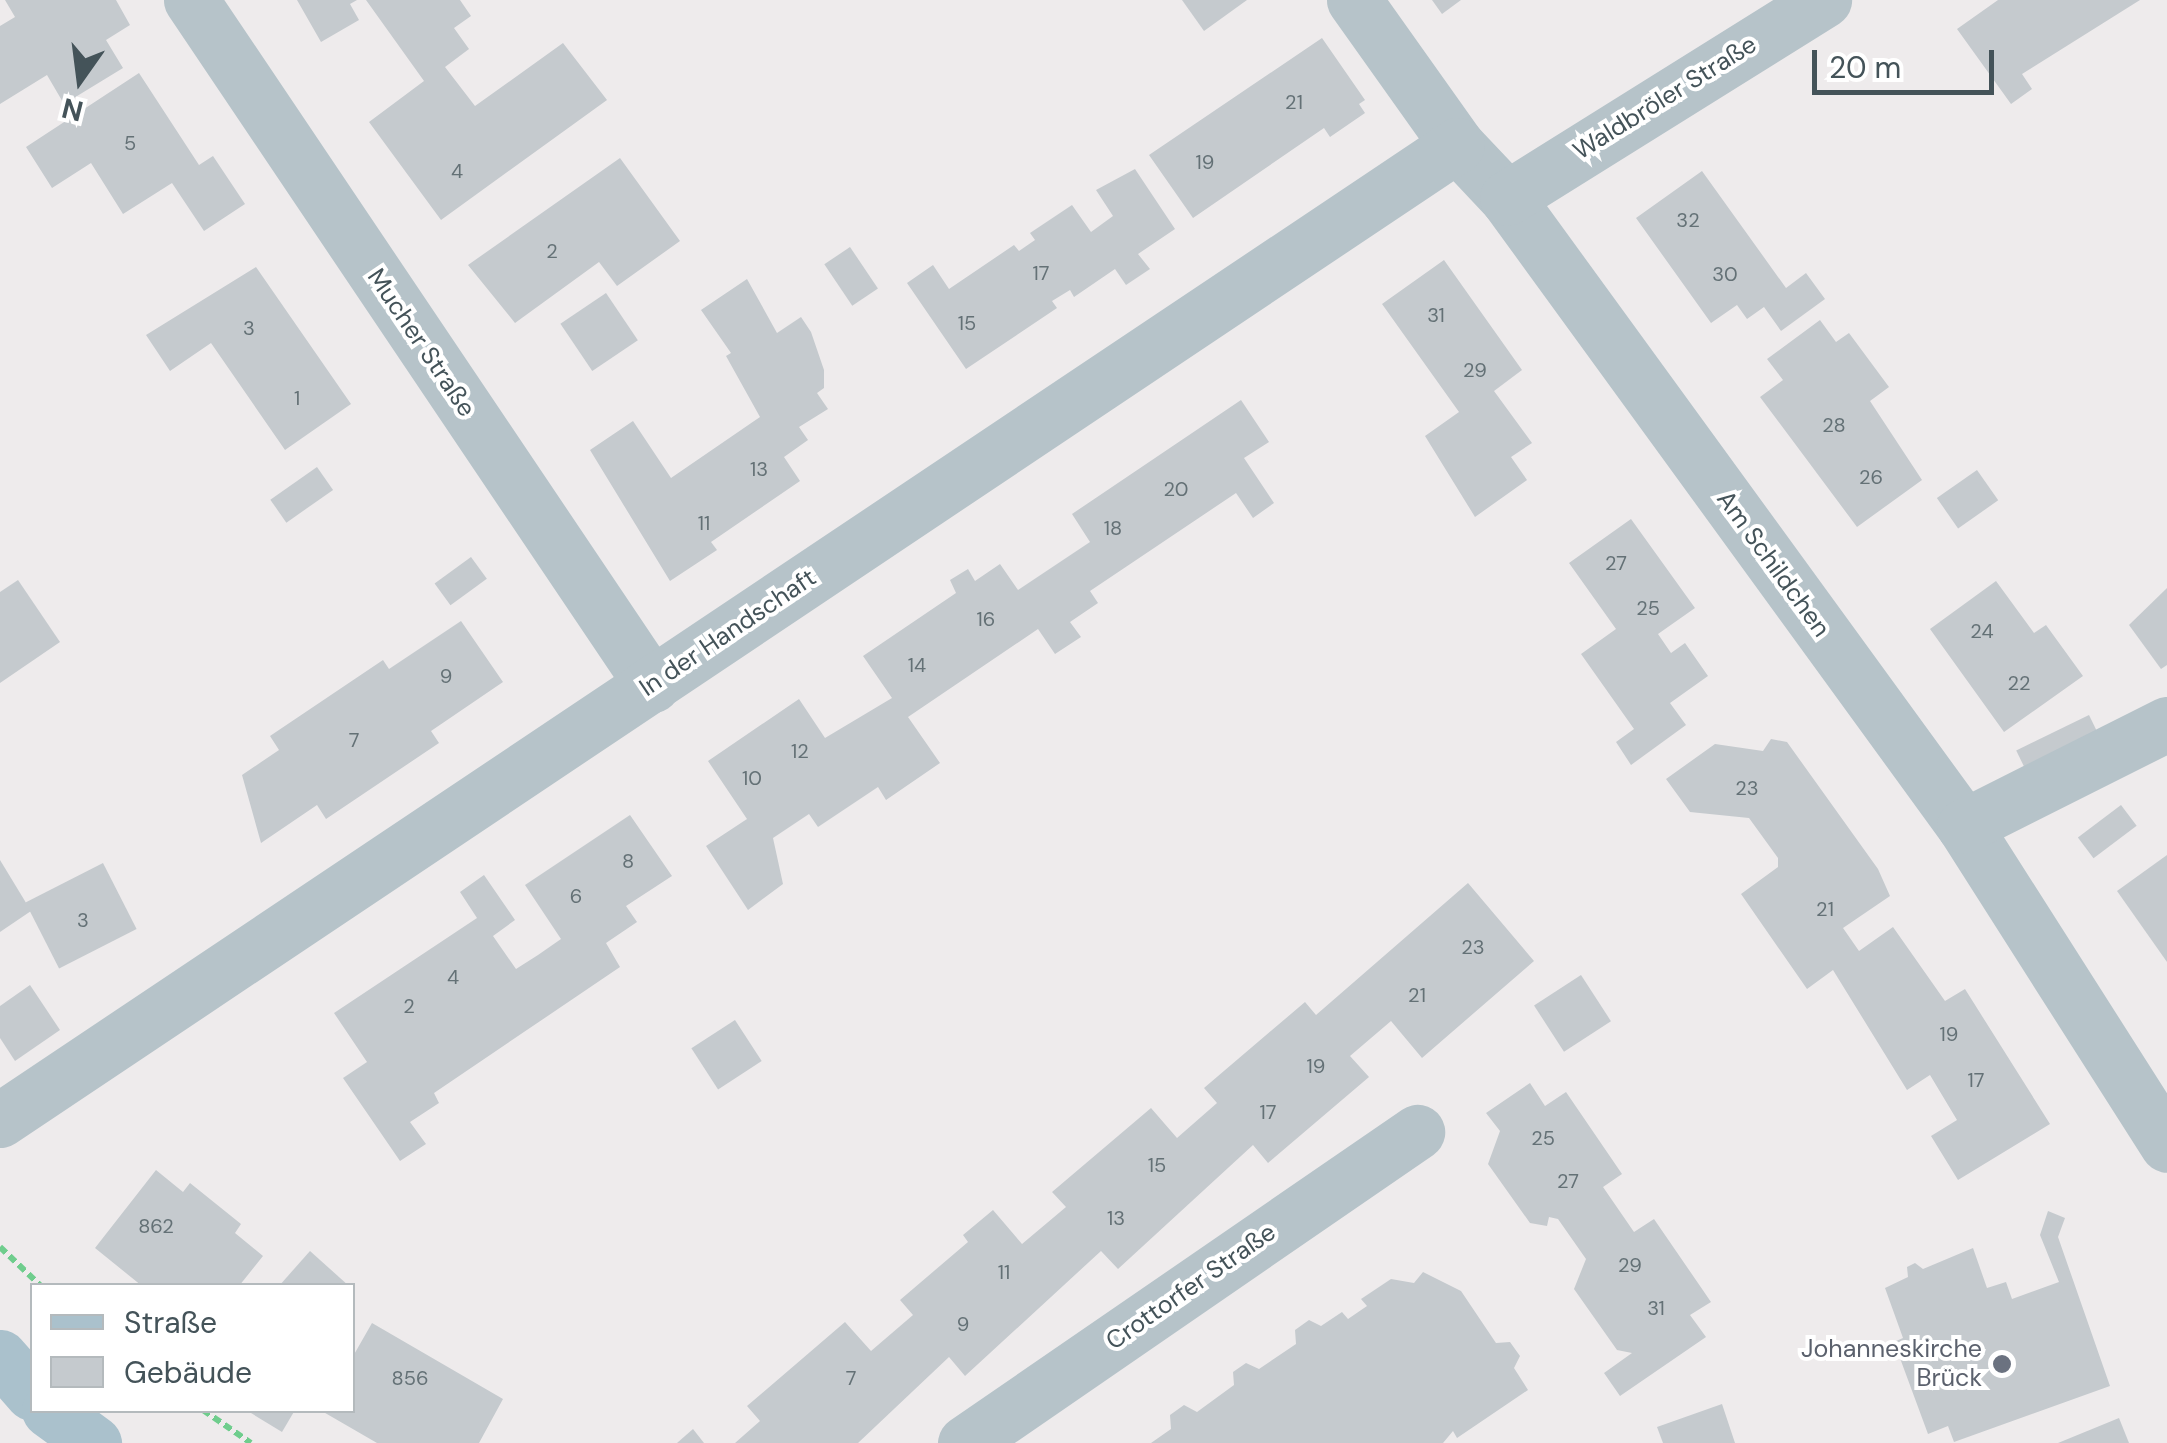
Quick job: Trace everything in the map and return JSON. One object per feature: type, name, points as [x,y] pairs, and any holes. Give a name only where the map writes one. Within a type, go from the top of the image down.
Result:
[{"type":"main road","points":[[0,1358],[30,1391]]},
{"type":"main road","points":[[53,1413],[94,1443]]},
{"type":"street","name":"Mucher Straße","points":[[191,0],[652,685]]},
{"type":"street","name":"Am Schildchen","points":[[1354,0],[1456,145],[1507,198],[1964,826],[2167,1144]]},
{"type":"street","name":"Waldbröler Straße","points":[[1507,198],[1824,0]]},
{"type":"street","name":"In der Handschaft","points":[[0,1120],[652,685],[1095,382],[1456,145]]},
{"type":"street","points":[[1964,826],[2167,724]]},
{"type":"street","name":"Crottorfer Straße","points":[[965,1443],[1417,1132]]},
{"type":"path","points":[[0,1246],[37,1283]]},
{"type":"path","points":[[207,1413],[251,1443]]},
{"type":"building","points":[[5,0],[116,0],[130,25],[106,40],[123,68],[64,104],[47,75],[0,104],[0,26],[15,17]]},
{"type":"building","points":[[297,0],[357,0],[350,4],[359,20],[321,42]]},
{"type":"building","points":[[366,0],[460,0],[471,16],[454,28],[469,49],[445,67],[475,106],[563,43],[607,100],[441,220],[369,122],[424,81]]},
{"type":"building","points":[[1182,0],[1247,0],[1204,31]]},
{"type":"building","points":[[1432,0],[1461,0],[1442,14]]},
{"type":"building","points":[[1998,0],[2140,0],[2022,74],[2032,89],[2011,104],[1957,29]]},
{"type":"building","points":[[1322,38],[1365,100],[1359,104],[1365,113],[1330,137],[1324,128],[1193,218],[1149,155]]},
{"type":"building","points":[[139,73],[199,165],[213,156],[245,204],[204,231],[172,183],[123,214],[91,163],[52,188],[26,147]]},
{"type":"building","points":[[620,158],[680,241],[617,286],[599,262],[515,323],[468,265]]},
{"type":"building","points":[[1135,169],[1175,229],[1138,254],[1150,269],[1126,285],[1115,269],[1074,297],[1070,290],[1052,301],[1057,308],[966,369],[907,283],[933,265],[949,289],[1014,245],[1019,251],[1035,240],[1030,233],[1072,205],[1091,232],[1113,216],[1096,190]]},
{"type":"building","points":[[1702,171],[1786,288],[1806,273],[1825,299],[1781,331],[1764,307],[1747,319],[1737,305],[1711,323],[1636,218]]},
{"type":"building","points":[[850,247],[878,288],[852,306],[824,264]]},
{"type":"building","points":[[1444,260],[1522,370],[1494,391],[1532,443],[1511,457],[1527,480],[1475,517],[1425,436],[1459,412],[1382,304]]},
{"type":"building","points":[[256,267],[351,404],[285,450],[211,343],[170,371],[146,335]]},
{"type":"building","points":[[747,279],[777,333],[801,317],[811,332],[824,370],[824,388],[817,393],[828,409],[799,427],[808,440],[784,457],[800,481],[711,542],[717,550],[670,581],[590,450],[633,421],[671,478],[760,417],[726,356],[731,353],[701,310]]},
{"type":"building","points":[[606,293],[638,340],[592,371],[560,324]]},
{"type":"building","points":[[1820,320],[1836,342],[1849,333],[1889,387],[1870,401],[1922,480],[1857,527],[1760,397],[1783,380],[1767,359]]},
{"type":"building","points":[[1241,400],[1269,442],[1244,458],[1274,503],[1253,518],[1236,493],[1090,591],[1098,603],[1070,622],[1081,637],[1055,654],[1038,629],[908,717],[940,763],[886,800],[878,787],[818,827],[809,814],[773,838],[783,884],[748,910],[706,846],[747,819],[708,761],[799,699],[825,738],[892,698],[863,656],[956,593],[950,580],[968,569],[975,581],[1000,564],[1018,590],[1090,542],[1072,514]]},
{"type":"building","points":[[317,467],[333,490],[286,523],[270,500]]},
{"type":"building","points":[[1977,470],[1998,500],[1958,528],[1937,498]]},
{"type":"building","points":[[1631,519],[1695,608],[1658,634],[1671,653],[1685,643],[1708,676],[1670,703],[1686,725],[1631,765],[1616,742],[1634,729],[1581,654],[1616,629],[1569,563]]},
{"type":"building","points":[[471,557],[487,579],[450,605],[435,583]]},
{"type":"building","points":[[18,580],[60,642],[0,683],[0,592]]},
{"type":"building","points":[[1996,581],[2034,633],[2046,625],[2083,676],[2004,732],[1930,629]]},
{"type":"building","points":[[2167,588],[2167,665],[2161,669],[2129,625]]},
{"type":"building","points":[[461,621],[503,682],[431,731],[439,743],[326,819],[317,805],[261,843],[242,775],[279,750],[270,736],[383,660],[389,669]]},
{"type":"building","points":[[2089,715],[2100,737],[2027,773],[2016,751]]},
{"type":"building","points":[[1771,739],[1787,742],[1878,869],[1890,896],[1843,928],[1859,951],[1893,927],[1945,1001],[1965,989],[2050,1124],[1958,1180],[1931,1136],[1957,1120],[1930,1075],[1907,1090],[1833,970],[1807,989],[1741,894],[1778,867],[1778,858],[1749,818],[1690,812],[1666,779],[1715,744],[1763,751]]},
{"type":"building","points":[[2121,805],[2137,826],[2094,858],[2078,837]]},
{"type":"building","points":[[630,815],[672,876],[626,906],[637,922],[606,943],[620,967],[434,1093],[439,1103],[410,1122],[426,1144],[400,1161],[343,1078],[367,1062],[334,1013],[477,918],[460,892],[484,875],[515,920],[493,936],[516,969],[538,955],[561,939],[525,885]]},
{"type":"building","points":[[2167,855],[2167,962],[2117,891]]},
{"type":"building","points":[[0,860],[31,911],[0,932]]},
{"type":"building","points":[[103,863],[137,929],[59,968],[25,902]]},
{"type":"building","points":[[1468,883],[1534,961],[1422,1058],[1391,1021],[1350,1056],[1369,1077],[1268,1163],[1253,1145],[1118,1269],[1101,1251],[965,1376],[949,1357],[858,1443],[735,1443],[760,1421],[747,1406],[845,1322],[871,1351],[913,1315],[900,1300],[968,1242],[963,1235],[993,1210],[1022,1244],[1066,1207],[1052,1192],[1151,1108],[1177,1138],[1217,1103],[1204,1088],[1305,1002],[1316,1015]]},
{"type":"building","points":[[1581,975],[1611,1021],[1564,1052],[1534,1005]]},
{"type":"building","points":[[30,985],[60,1030],[15,1061],[0,1038],[0,1006]]},
{"type":"building","points":[[735,1020],[762,1061],[718,1089],[691,1048]]},
{"type":"building","points":[[1530,1083],[1545,1106],[1566,1092],[1622,1174],[1603,1187],[1634,1232],[1654,1219],[1711,1302],[1690,1315],[1706,1337],[1620,1396],[1604,1373],[1632,1353],[1617,1350],[1574,1289],[1586,1259],[1558,1219],[1549,1217],[1547,1226],[1530,1223],[1488,1164],[1500,1131],[1486,1113]]},
{"type":"building","points":[[156,1170],[183,1192],[190,1183],[241,1224],[235,1233],[263,1256],[241,1283],[138,1283],[95,1248]]},
{"type":"building","name":"Johanneskirche Brück","points":[[2048,1211],[2065,1218],[2058,1237],[2110,1386],[1954,1442],[1948,1426],[1928,1434],[1894,1342],[1903,1338],[1885,1288],[1908,1277],[1907,1267],[1915,1263],[1923,1269],[1973,1248],[1987,1288],[2006,1282],[2012,1299],[2059,1282],[2040,1235]]},
{"type":"building","points":[[310,1251],[346,1283],[282,1283]]},
{"type":"building","points":[[1423,1272],[1461,1291],[1496,1343],[1510,1342],[1520,1356],[1514,1368],[1528,1390],[1457,1438],[1453,1431],[1443,1443],[1151,1443],[1171,1429],[1170,1415],[1184,1405],[1197,1412],[1234,1385],[1233,1372],[1246,1363],[1259,1369],[1296,1344],[1295,1330],[1309,1320],[1321,1326],[1342,1312],[1348,1319],[1367,1306],[1361,1299],[1391,1279],[1414,1283]]},
{"type":"building","points":[[372,1323],[503,1399],[479,1443],[377,1443],[325,1413],[355,1413],[355,1353]]},
{"type":"building","points":[[1722,1404],[1735,1443],[1663,1443],[1657,1427]]},
{"type":"building","points":[[251,1413],[293,1413],[282,1432]]},
{"type":"building","points":[[2119,1418],[2129,1443],[2058,1443]]},
{"type":"building","points":[[693,1429],[704,1443],[677,1443]]},
{"type":"place","name":"Johanneskirche Brück","points":[[2002,1364]]}]
